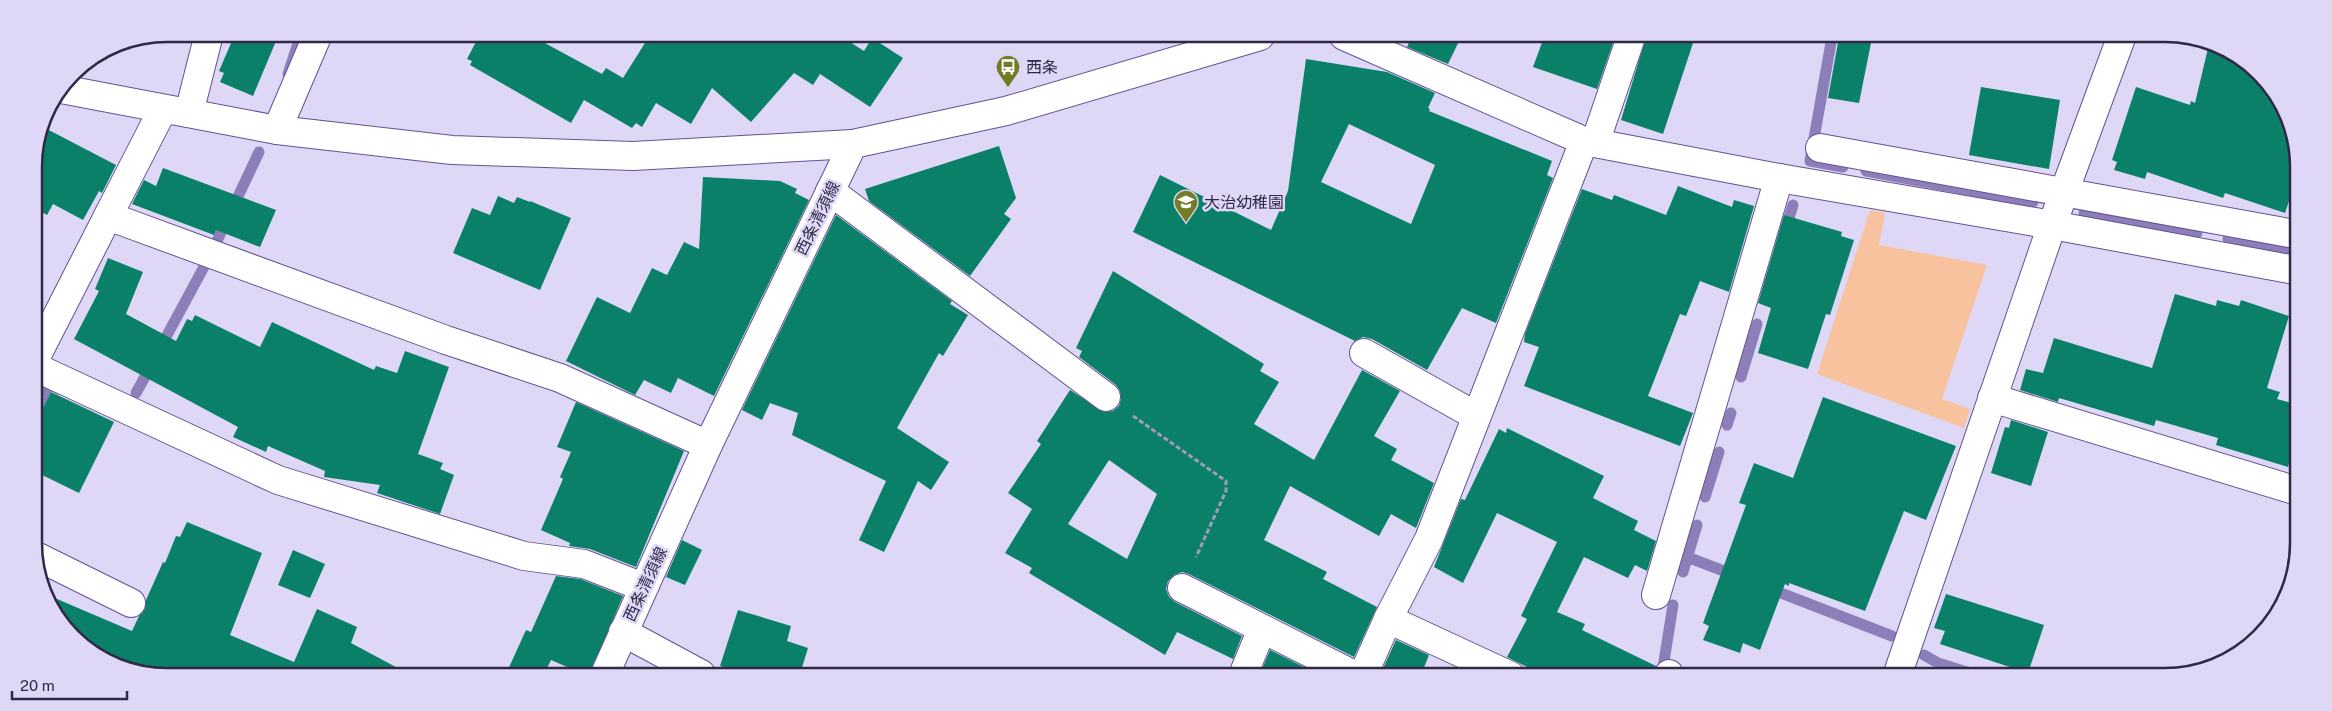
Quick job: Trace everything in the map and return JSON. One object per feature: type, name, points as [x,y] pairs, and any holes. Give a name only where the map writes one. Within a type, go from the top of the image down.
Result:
[{"type":"street","points":[[43,344],[108,216],[176,111],[206,42]]},
{"type":"street","points":[[277,130],[315,42]]},
{"type":"street","points":[[69,90],[277,130],[452,150],[633,156],[853,144],[1006,112],[1240,42]]},
{"type":"street","points":[[1358,42],[1590,142],[1779,178],[2052,225],[2290,269]]},
{"type":"street","points":[[1366,668],[1428,539],[1476,416],[1590,142],[1628,42]]},
{"type":"street","points":[[1900,668],[2052,225],[2120,42]]},
{"type":"street","name":"西条清須線","points":[[608,668],[708,445],[853,144]]},
{"type":"street","points":[[1820,148],[2290,233]]},
{"type":"street","points":[[1849,190],[1857,154]]},
{"type":"street","points":[[1656,595],[1779,178]]},
{"type":"street","points":[[830,191],[1106,397]]},
{"type":"street","points":[[108,216],[437,336],[560,378],[708,445]]},
{"type":"street","points":[[2207,254],[2214,220]]},
{"type":"street","points":[[1364,353],[1476,416]]},
{"type":"street","points":[[42,369],[278,480],[524,556],[584,564],[643,587]]},
{"type":"street","points":[[1992,398],[2290,489]]},
{"type":"street","points":[[44,560],[132,603]]},
{"type":"street","points":[[1182,588],[1340,668]]},
{"type":"street","points":[[1388,619],[1495,668]]},
{"type":"street","points":[[1246,668],[1262,629]]},
{"type":"street","points":[[623,632],[690,668]]},
{"type":"path","points":[[1106,397],[1226,481],[1226,491],[1182,588]]},
{"type":"shaded area","points":[[1870,210],[1885,213],[1879,245],[1987,265],[1942,399],[1970,409],[1964,428],[1817,374]]},
{"type":"building","points":[[232,42],[276,42],[253,96],[220,82],[224,73],[219,71]]},
{"type":"building","points":[[476,42],[543,42],[602,74],[606,68],[623,78],[646,42],[850,42],[864,51],[870,42],[878,42],[903,58],[870,107],[820,74],[813,85],[794,73],[751,122],[712,88],[691,124],[656,103],[642,127],[636,123],[632,128],[584,100],[571,123],[470,65],[472,61],[467,59]]},
{"type":"building","points":[[1409,42],[1459,42],[1448,64],[1407,47]]},
{"type":"building","points":[[1542,42],[1613,42],[1597,89],[1533,67]]},
{"type":"building","points":[[1644,42],[1693,42],[1663,134],[1621,120]]},
{"type":"building","points":[[1838,42],[1871,42],[1859,103],[1828,98]]},
{"type":"building","points":[[2207,50],[2241,68],[2264,91],[2280,120],[2287,143],[2290,168],[2290,198],[2285,213],[2225,193],[2223,198],[2147,172],[2145,179],[2114,170],[2117,162],[2112,160],[2136,87],[2190,105],[2191,101],[2195,103]]},
{"type":"building","points":[[1306,59],[1387,72],[1435,93],[1428,108],[1430,109],[1429,111],[1552,161],[1547,175],[1553,178],[1496,323],[1462,308],[1427,370],[1372,339],[1363,337],[1355,341],[1133,232],[1160,175],[1271,230],[1288,191]],"holes":[[[1349,124],[1435,165],[1411,224],[1321,182]]]},
{"type":"building","points":[[1981,87],[2060,100],[2049,169],[1969,155]]},
{"type":"building","points":[[48,130],[116,165],[102,193],[99,191],[83,220],[53,204],[47,215],[43,213],[43,160]]},
{"type":"building","points":[[999,146],[1016,198],[1004,214],[1011,219],[970,276],[869,201],[865,189]]},
{"type":"building","points":[[163,168],[276,210],[260,247],[216,230],[214,235],[132,204],[144,180],[156,186]]},
{"type":"building","points":[[703,177],[780,181],[797,189],[795,193],[809,200],[714,396],[678,378],[671,393],[644,380],[635,395],[566,361],[597,297],[630,313],[652,268],[667,275],[684,242],[699,249]]},
{"type":"building","points":[[1678,186],[1732,207],[1734,200],[1754,206],[1729,292],[1700,281],[1686,316],[1680,314],[1648,396],[1693,413],[1680,446],[1524,386],[1539,347],[1524,342],[1525,334],[1582,189],[1612,200],[1614,195],[1666,215]]},
{"type":"building","points":[[498,196],[514,203],[517,197],[571,218],[540,290],[453,253],[472,208],[490,215]]},
{"type":"building","points":[[836,215],[952,301],[950,304],[968,315],[943,356],[939,353],[897,428],[949,462],[931,490],[918,481],[884,552],[859,540],[886,481],[792,435],[798,413],[770,403],[762,420],[742,410]]},
{"type":"building","points":[[1784,215],[1842,232],[1841,236],[1854,240],[1830,315],[1826,314],[1808,369],[1758,353],[1771,308],[1758,303]]},
{"type":"building","points":[[108,258],[143,272],[126,314],[176,341],[187,319],[192,321],[195,315],[260,347],[272,322],[374,370],[376,366],[397,373],[405,351],[449,367],[418,454],[443,463],[440,469],[454,475],[440,514],[377,493],[380,485],[324,477],[325,471],[268,446],[266,452],[233,437],[238,427],[74,339],[99,291],[95,289]]},
{"type":"building","points":[[1113,271],[1264,364],[1260,371],[1279,382],[1254,424],[1314,460],[1362,370],[1400,391],[1374,436],[1397,449],[1391,460],[1434,483],[1416,528],[1391,514],[1379,536],[1290,486],[1264,540],[1327,572],[1323,579],[1377,607],[1354,657],[1182,572],[1174,575],[1168,581],[1166,589],[1169,597],[1175,602],[1242,636],[1233,659],[1177,632],[1165,655],[1029,573],[1032,568],[1005,553],[1032,509],[1008,493],[1041,444],[1037,441],[1070,390],[1104,412],[1113,411],[1119,406],[1121,399],[1120,391],[1116,385],[1079,357],[1082,351],[1076,348]],"holes":[[[1109,460],[1157,494],[1127,559],[1068,524]]]},
{"type":"building","points":[[2175,294],[2216,306],[2217,300],[2239,306],[2241,300],[2289,316],[2267,388],[2280,392],[2277,399],[2290,403],[2290,460],[2288,467],[2216,445],[2218,438],[2156,420],[2154,426],[2059,398],[2058,402],[2020,390],[2026,369],[2043,373],[2054,338],[2152,368]]},
{"type":"building","points":[[51,392],[114,422],[79,493],[42,475],[42,409]]},
{"type":"building","points":[[1823,397],[1956,446],[1926,520],[1904,511],[1865,611],[1789,583],[1789,586],[1785,584],[1760,650],[1743,643],[1740,653],[1703,640],[1709,626],[1703,623],[1746,505],[1739,503],[1754,463],[1793,478]]},
{"type":"building","points":[[576,402],[684,451],[636,567],[590,549],[569,546],[570,543],[541,530],[563,479],[560,477],[571,452],[557,447]]},
{"type":"building","points":[[2011,420],[2048,432],[2031,486],[1991,473],[2005,427],[2009,428]]},
{"type":"building","points":[[1507,428],[1604,476],[1593,498],[1638,521],[1634,530],[1656,541],[1647,571],[1635,565],[1628,578],[1584,557],[1557,612],[1585,624],[1582,630],[1656,666],[1655,668],[1529,668],[1507,657],[1527,619],[1521,616],[1557,542],[1497,513],[1463,583],[1434,567],[1461,499],[1465,500],[1499,429],[1506,433]]},
{"type":"building","points":[[187,522],[262,553],[230,635],[294,662],[317,609],[357,627],[351,643],[398,668],[168,668],[135,664],[105,652],[91,643],[74,626],[55,599],[132,631],[139,616],[145,609],[146,600],[176,536],[180,537]]},
{"type":"building","points":[[682,540],[702,550],[685,585],[666,577]]},
{"type":"building","points":[[293,550],[325,564],[310,598],[278,585]]},
{"type":"building","points":[[556,576],[580,579],[623,596],[593,668],[569,668],[551,660],[547,668],[509,668],[526,630],[531,632]]},
{"type":"building","points":[[1946,594],[2044,625],[2030,668],[2013,668],[1940,644],[1945,631],[1934,628]]},
{"type":"building","points":[[738,610],[791,626],[787,641],[808,648],[802,668],[726,668],[720,666]]},
{"type":"building","points":[[1396,640],[1429,655],[1424,668],[1383,668]]},
{"type":"building","points":[[1270,650],[1306,668],[1262,668]]},
{"type":"waterway","points":[[288,74],[298,42]]},
{"type":"waterway","points":[[1831,42],[1810,161],[1843,167]]},
{"type":"waterway","points":[[217,241],[259,152]]},
{"type":"waterway","points":[[1866,171],[2033,202]]},
{"type":"waterway","points":[[1785,231],[1793,205]]},
{"type":"waterway","points":[[2084,213],[2197,233]]},
{"type":"waterway","points":[[2228,239],[2290,250]]},
{"type":"waterway","points":[[159,350],[205,265]]},
{"type":"waterway","points":[[1741,377],[1757,324]]},
{"type":"waterway","points":[[136,393],[152,364]]},
{"type":"waterway","points":[[42,397],[49,384],[59,389]]},
{"type":"waterway","points":[[1727,425],[1731,413]]},
{"type":"waterway","points":[[1705,497],[1719,452]]},
{"type":"waterway","points":[[1683,572],[1697,525]]},
{"type":"waterway","points":[[1687,557],[1737,576]]},
{"type":"waterway","points":[[1768,588],[1892,636]]},
{"type":"waterway","points":[[1663,668],[1673,605]]},
{"type":"waterway","points":[[1924,655],[1938,663],[1954,668]]},
{"type":"place","name":"西条","points":[[1008,88]]},
{"type":"place","name":"大治幼稚園","points":[[1186,223]]}]
